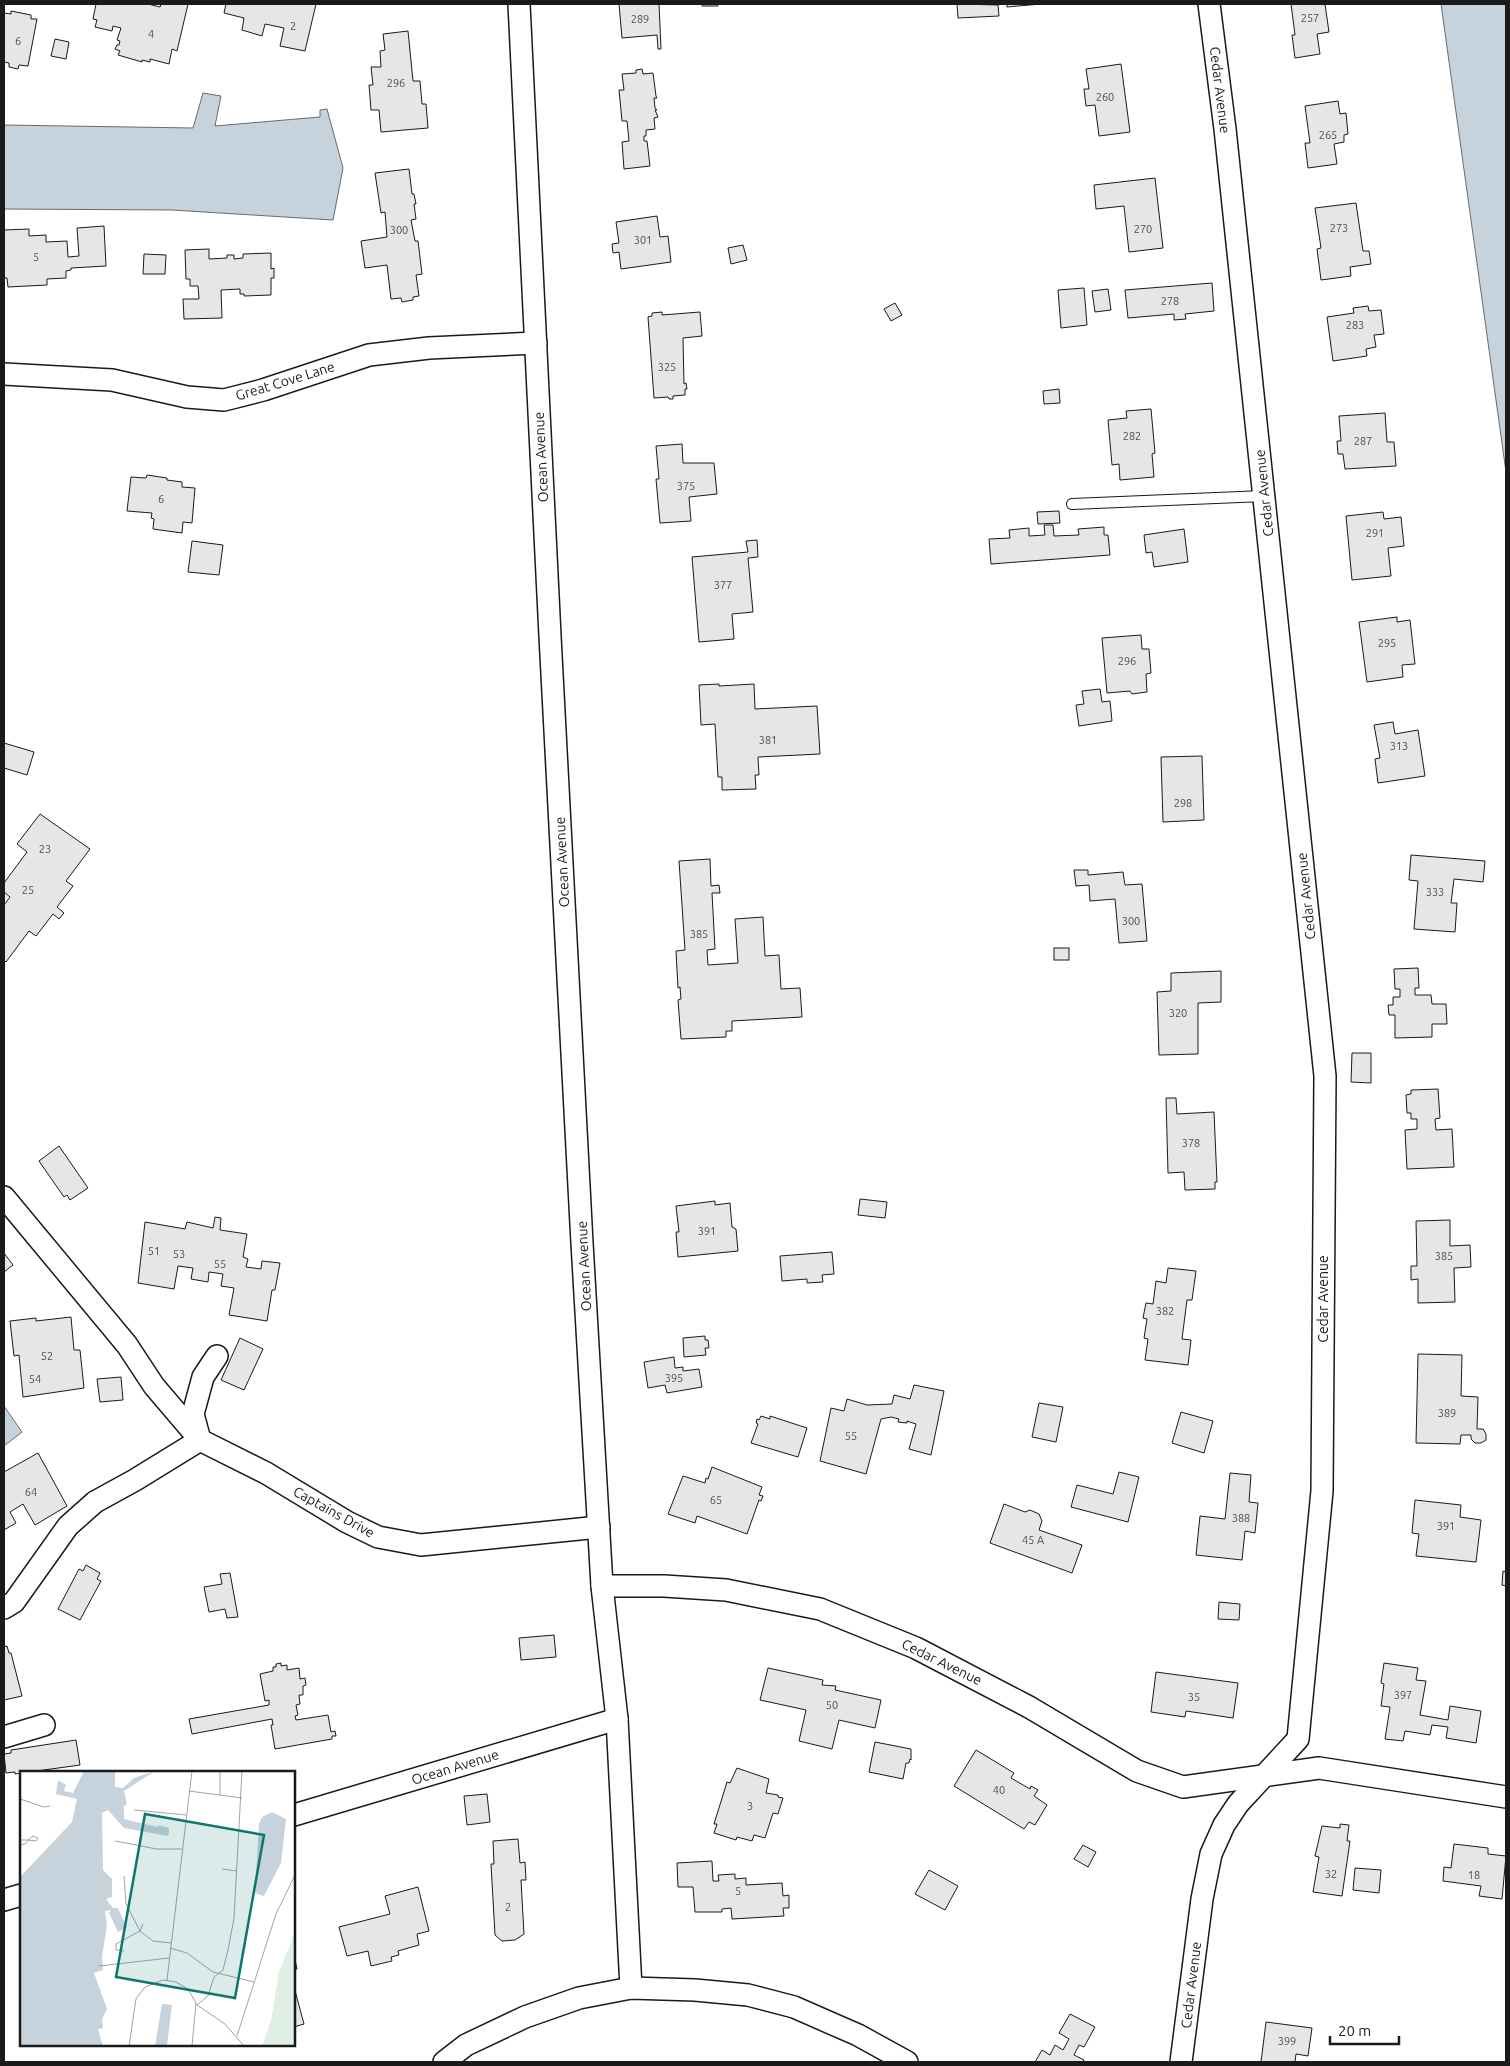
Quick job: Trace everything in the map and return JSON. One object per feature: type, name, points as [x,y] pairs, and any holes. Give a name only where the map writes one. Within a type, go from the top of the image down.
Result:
[{"type":"street","name":"Ocean Avenue","points":[[519,4],[552,676],[602,1586],[617,1719],[631,1988]]},
{"type":"street","name":"Cedar Avenue","points":[[1181,2062],[1202,1899],[1211,1854],[1224,1825],[1238,1804],[1298,1739],[1321,1500],[1325,1076],[1226,129],[1210,4]]},
{"type":"street","name":"Great Cove Lane","points":[[4,374],[112,380],[187,397],[224,400],[263,390],[370,356],[430,348],[536,343]]},
{"type":"street","name":"Captains Drive","points":[[4,1198],[127,1345],[154,1386],[200,1440],[266,1473],[346,1522],[378,1537],[421,1545],[599,1527]]},
{"type":"street","points":[[4,1608],[14,1602],[68,1526],[95,1502],[200,1440],[193,1414],[203,1377],[217,1356]]},
{"type":"street","name":"Cedar Avenue","points":[[602,1586],[664,1586],[726,1590],[820,1609],[916,1648],[1029,1707],[1137,1770],[1183,1787],[1319,1768],[1506,1797]]},
{"type":"street","name":"Ocean Avenue","points":[[295,1814],[617,1719]]},
{"type":"street","points":[[4,1737],[44,1726]]},
{"type":"street","points":[[4,1900],[20,1895]]},
{"type":"street","points":[[444,2062],[466,2045],[525,2017],[579,1998],[631,1988],[694,1990],[748,1995],[794,2007],[858,2035],[907,2062]]},
{"type":"lane","points":[[1072,504],[1264,496]]},
{"type":"shaded area","points":[[1441,4],[1506,4],[1506,472]]},
{"type":"shaded area","points":[[203,93],[221,96],[215,126],[320,117],[320,110],[327,109],[343,168],[333,220],[172,210],[4,209],[4,125],[193,128]]},
{"type":"shaded area","points":[[4,1406],[22,1432],[4,1446]]},
{"type":"building","points":[[96,4],[148,4],[160,7],[161,4],[188,4],[177,51],[172,49],[169,64],[150,59],[150,62],[142,60],[142,62],[118,55],[120,51],[115,49],[119,45],[120,41],[117,40],[121,28],[113,26],[112,31],[95,27],[97,20],[93,19]]},
{"type":"building","points":[[226,4],[316,4],[305,51],[280,46],[284,28],[265,24],[262,36],[242,30],[244,18],[224,13]]},
{"type":"building","points":[[619,4],[659,4],[661,49],[658,49],[657,35],[622,38]]},
{"type":"building","points":[[702,4],[717,4],[718,6],[702,6]]},
{"type":"building","points":[[957,4],[998,5],[999,16],[958,18]]},
{"type":"building","points":[[1007,4],[1041,4],[1007,7]]},
{"type":"building","points":[[1291,4],[1325,4],[1329,32],[1317,34],[1320,54],[1295,58],[1292,35],[1295,35]]},
{"type":"building","points":[[11,11],[31,15],[31,19],[37,19],[28,66],[19,65],[18,69],[9,67],[9,63],[4,62],[4,13],[11,14]]},
{"type":"building","points":[[408,31],[413,81],[420,81],[422,104],[426,104],[428,128],[381,132],[379,110],[371,110],[369,85],[373,85],[371,67],[381,67],[380,51],[385,50],[383,34]]},
{"type":"building","points":[[55,39],[69,42],[66,59],[51,56]]},
{"type":"building","points":[[1121,64],[1130,132],[1099,136],[1095,105],[1086,106],[1084,89],[1089,89],[1086,69]]},
{"type":"building","points":[[642,69],[643,74],[653,73],[657,98],[654,98],[658,117],[654,118],[655,129],[646,130],[646,136],[644,136],[644,141],[647,141],[650,166],[624,169],[622,142],[629,141],[627,121],[622,121],[619,90],[624,90],[622,74],[636,73],[636,70]]},
{"type":"building","points":[[1338,101],[1340,114],[1346,113],[1348,134],[1344,135],[1344,142],[1334,144],[1337,164],[1308,168],[1305,143],[1310,143],[1305,106]]},
{"type":"building","points":[[409,169],[412,194],[414,194],[416,204],[414,204],[416,219],[411,220],[415,241],[418,241],[422,274],[416,275],[419,296],[413,297],[413,300],[402,302],[401,298],[391,299],[387,265],[365,268],[361,241],[387,237],[385,212],[381,213],[375,173]]},
{"type":"building","points":[[1155,178],[1163,248],[1129,252],[1124,206],[1096,209],[1094,185]]},
{"type":"building","points":[[1356,203],[1363,251],[1369,251],[1371,264],[1350,267],[1351,276],[1321,280],[1317,249],[1321,248],[1315,208]]},
{"type":"building","points":[[657,216],[660,237],[668,236],[671,262],[621,269],[619,252],[613,253],[612,244],[619,243],[616,222]]},
{"type":"building","points":[[104,226],[106,266],[71,268],[71,270],[66,271],[66,278],[47,279],[47,285],[8,287],[7,278],[4,278],[4,230],[29,229],[29,236],[46,235],[46,242],[67,241],[68,257],[79,256],[77,228]]},
{"type":"building","points":[[743,245],[747,260],[731,264],[728,248]]},
{"type":"building","points":[[209,249],[209,259],[227,258],[227,255],[234,255],[234,259],[243,258],[243,254],[271,253],[271,269],[274,268],[274,278],[271,278],[271,295],[244,296],[244,294],[240,294],[240,289],[221,290],[222,318],[184,319],[183,299],[199,299],[198,286],[190,286],[190,279],[186,279],[185,250]]},
{"type":"building","points":[[144,254],[166,255],[165,274],[143,274]]},
{"type":"building","points":[[1212,283],[1214,311],[1185,314],[1186,319],[1174,320],[1174,314],[1128,318],[1125,290]]},
{"type":"building","points":[[1084,288],[1087,325],[1061,328],[1058,290]]},
{"type":"building","points":[[1108,289],[1111,310],[1095,312],[1092,291]]},
{"type":"building","points":[[895,303],[902,315],[891,321],[884,309]]},
{"type":"building","points":[[1368,306],[1369,311],[1381,310],[1384,334],[1374,335],[1376,347],[1366,349],[1367,356],[1333,361],[1327,317],[1354,313],[1353,308]]},
{"type":"building","points":[[662,312],[662,315],[700,312],[702,336],[683,338],[684,384],[686,383],[687,389],[685,389],[685,395],[673,396],[673,399],[668,397],[654,398],[648,317],[652,316],[652,313]]},
{"type":"building","points":[[1059,389],[1060,403],[1044,404],[1043,391]]},
{"type":"building","points":[[1151,409],[1155,453],[1152,454],[1154,477],[1120,480],[1119,464],[1112,465],[1108,420],[1127,418],[1126,411]]},
{"type":"building","points":[[1385,413],[1387,442],[1394,442],[1396,466],[1345,469],[1343,454],[1338,454],[1337,441],[1341,441],[1339,416]]},
{"type":"building","points":[[682,444],[683,463],[714,463],[717,494],[689,497],[691,521],[660,523],[656,479],[659,479],[656,446]]},
{"type":"building","points":[[147,475],[182,482],[182,487],[195,488],[192,523],[183,522],[182,533],[153,529],[154,519],[151,518],[152,513],[127,511],[131,477],[146,478]]},
{"type":"building","points":[[1059,511],[1060,523],[1038,524],[1037,512]]},
{"type":"building","points":[[1383,512],[1384,519],[1401,517],[1404,546],[1388,548],[1391,576],[1352,580],[1346,516]]},
{"type":"building","points":[[1044,525],[1053,525],[1054,536],[1079,535],[1078,529],[1104,527],[1104,535],[1108,535],[1110,555],[991,564],[989,539],[1010,538],[1009,530],[1029,528],[1029,536],[1045,535]]},
{"type":"building","points":[[1184,529],[1188,562],[1154,567],[1152,552],[1146,553],[1144,535]]},
{"type":"building","points":[[757,540],[758,557],[748,558],[753,612],[732,614],[734,639],[699,642],[692,557],[748,552],[746,541]]},
{"type":"building","points":[[192,541],[223,545],[219,575],[188,572]]},
{"type":"building","points":[[1397,617],[1397,622],[1410,620],[1415,664],[1402,665],[1403,677],[1367,682],[1359,622]]},
{"type":"building","points":[[1141,635],[1142,649],[1149,649],[1151,673],[1146,674],[1147,692],[1132,694],[1130,691],[1107,693],[1102,638]]},
{"type":"building","points":[[719,684],[719,686],[754,684],[755,709],[817,706],[820,754],[758,757],[759,775],[755,775],[756,789],[722,790],[722,777],[718,777],[715,724],[701,725],[699,685]]},
{"type":"building","points":[[1100,689],[1102,702],[1110,701],[1112,721],[1079,726],[1076,705],[1084,704],[1082,691]]},
{"type":"building","points":[[1393,722],[1395,734],[1418,730],[1425,776],[1378,783],[1375,759],[1380,758],[1374,725]]},
{"type":"building","points":[[4,743],[34,752],[27,775],[4,768]]},
{"type":"building","points":[[1202,756],[1204,820],[1163,822],[1161,757]]},
{"type":"building","points":[[40,814],[90,849],[66,881],[73,886],[57,907],[64,913],[59,919],[53,914],[36,936],[29,931],[6,962],[4,960],[4,905],[10,897],[4,892],[4,883],[27,852],[17,844]]},
{"type":"building","points":[[1411,855],[1485,861],[1483,882],[1454,879],[1451,903],[1457,903],[1455,932],[1414,929],[1418,881],[1409,880]]},
{"type":"building","points":[[710,859],[711,886],[719,885],[720,893],[712,893],[715,949],[707,950],[708,965],[738,963],[735,919],[763,917],[765,956],[779,955],[781,989],[800,988],[802,1017],[732,1021],[732,1031],[726,1031],[726,1037],[681,1039],[678,1000],[681,999],[680,987],[678,988],[676,951],[685,950],[679,861]]},
{"type":"building","points":[[1074,870],[1088,870],[1088,875],[1123,872],[1125,885],[1142,884],[1147,941],[1119,943],[1115,899],[1090,901],[1089,885],[1076,886]]},
{"type":"building","points":[[1054,948],[1069,948],[1069,960],[1054,960]]},
{"type":"building","points":[[1418,968],[1419,988],[1415,988],[1415,995],[1431,995],[1432,1004],[1446,1004],[1447,1024],[1432,1024],[1432,1037],[1395,1038],[1395,1015],[1389,1015],[1388,1005],[1393,1005],[1393,997],[1400,997],[1400,989],[1395,989],[1394,969]]},
{"type":"building","points":[[1221,971],[1221,1002],[1198,1003],[1198,1054],[1159,1055],[1157,992],[1171,991],[1171,973]]},
{"type":"building","points":[[1352,1053],[1371,1053],[1371,1083],[1351,1082]]},
{"type":"building","points":[[1438,1089],[1440,1118],[1435,1119],[1436,1130],[1452,1129],[1454,1167],[1407,1169],[1405,1130],[1417,1129],[1417,1119],[1411,1119],[1411,1113],[1407,1113],[1406,1095],[1411,1094],[1411,1090]]},
{"type":"building","points":[[1166,1098],[1176,1098],[1177,1114],[1214,1112],[1217,1182],[1215,1182],[1215,1189],[1185,1190],[1184,1172],[1168,1173]]},
{"type":"building","points":[[59,1146],[88,1188],[70,1200],[67,1195],[64,1197],[39,1161]]},
{"type":"building","points":[[860,1199],[887,1202],[885,1218],[858,1215]]},
{"type":"building","points":[[715,1201],[715,1205],[730,1203],[732,1227],[736,1229],[738,1251],[678,1257],[676,1232],[679,1232],[676,1206]]},
{"type":"building","points":[[215,1217],[221,1218],[220,1230],[247,1234],[243,1257],[248,1259],[246,1267],[261,1269],[262,1261],[280,1263],[275,1290],[272,1290],[267,1321],[229,1315],[234,1288],[221,1286],[223,1274],[209,1272],[208,1282],[191,1279],[193,1268],[178,1266],[174,1289],[138,1283],[145,1222],[185,1229],[187,1222],[213,1228]]},
{"type":"building","points":[[1450,1220],[1450,1246],[1470,1245],[1471,1267],[1454,1268],[1455,1302],[1418,1303],[1418,1279],[1411,1280],[1411,1266],[1417,1266],[1416,1221]]},
{"type":"building","points":[[832,1252],[834,1274],[822,1275],[823,1282],[807,1283],[807,1279],[782,1281],[780,1256]]},
{"type":"building","points":[[4,1253],[13,1265],[4,1272]]},
{"type":"building","points":[[1168,1268],[1196,1271],[1192,1300],[1187,1300],[1182,1339],[1191,1340],[1188,1365],[1145,1360],[1148,1339],[1144,1338],[1147,1319],[1143,1318],[1146,1303],[1153,1304],[1156,1281],[1166,1283]]},
{"type":"building","points":[[71,1317],[74,1350],[80,1350],[84,1388],[23,1397],[19,1355],[14,1356],[10,1321],[36,1318],[36,1321]]},
{"type":"building","points":[[705,1336],[705,1340],[708,1340],[709,1348],[705,1348],[706,1355],[684,1357],[683,1338]]},
{"type":"building","points":[[240,1338],[263,1349],[244,1390],[221,1380]]},
{"type":"building","points":[[1418,1354],[1462,1355],[1461,1396],[1478,1397],[1477,1429],[1483,1429],[1486,1434],[1486,1440],[1481,1443],[1475,1443],[1471,1439],[1471,1435],[1461,1435],[1460,1444],[1416,1443]]},
{"type":"building","points":[[674,1357],[675,1368],[683,1367],[683,1371],[699,1369],[702,1387],[667,1393],[665,1385],[648,1388],[644,1362]]},
{"type":"building","points":[[121,1377],[123,1400],[100,1402],[97,1379]]},
{"type":"building","points":[[914,1385],[944,1391],[931,1455],[909,1449],[916,1424],[907,1421],[907,1423],[898,1422],[899,1419],[891,1417],[881,1419],[866,1474],[820,1461],[831,1408],[844,1411],[847,1399],[867,1405],[892,1404],[894,1395],[910,1399]]},
{"type":"building","points":[[1039,1403],[1063,1407],[1056,1442],[1032,1437]]},
{"type":"building","points":[[1181,1412],[1213,1421],[1204,1453],[1172,1443]]},
{"type":"building","points":[[761,1416],[770,1419],[770,1416],[807,1428],[798,1457],[751,1443],[758,1424],[756,1423],[757,1419],[759,1420]]},
{"type":"building","points":[[38,1453],[67,1506],[35,1525],[23,1504],[10,1512],[16,1523],[4,1530],[4,1472]]},
{"type":"building","points":[[712,1467],[762,1487],[759,1495],[763,1496],[761,1501],[759,1500],[747,1534],[697,1516],[695,1523],[668,1514],[683,1476],[705,1483]]},
{"type":"building","points":[[1119,1472],[1139,1477],[1128,1522],[1071,1507],[1077,1485],[1113,1494]]},
{"type":"building","points":[[1230,1473],[1251,1475],[1249,1502],[1258,1503],[1255,1533],[1245,1531],[1242,1560],[1196,1555],[1200,1516],[1225,1519]]},
{"type":"building","points":[[1415,1500],[1461,1505],[1460,1517],[1481,1520],[1476,1562],[1416,1556],[1419,1534],[1412,1533]]},
{"type":"building","points":[[1004,1504],[1025,1512],[1030,1510],[1039,1514],[1042,1521],[1039,1530],[1082,1545],[1072,1573],[990,1543]]},
{"type":"building","points":[[86,1565],[100,1573],[97,1579],[101,1581],[80,1620],[58,1609],[79,1569],[83,1571]]},
{"type":"building","points":[[1503,1571],[1506,1572],[1506,1586],[1502,1585]]},
{"type":"building","points":[[230,1573],[238,1617],[227,1618],[225,1609],[209,1612],[204,1587],[222,1584],[220,1574]]},
{"type":"building","points":[[1219,1602],[1240,1604],[1239,1620],[1218,1619]]},
{"type":"building","points":[[554,1635],[556,1657],[521,1660],[519,1638]]},
{"type":"building","points":[[7,1646],[9,1653],[11,1653],[22,1696],[4,1700],[4,1647]]},
{"type":"building","points":[[281,1663],[281,1666],[287,1665],[287,1670],[299,1668],[300,1679],[305,1678],[306,1685],[303,1686],[303,1695],[299,1695],[300,1704],[296,1705],[298,1715],[295,1716],[296,1720],[328,1715],[331,1732],[335,1731],[336,1736],[332,1736],[332,1739],[275,1749],[271,1725],[273,1725],[272,1719],[192,1734],[189,1719],[269,1705],[269,1700],[265,1701],[260,1674],[273,1671],[273,1667],[276,1667],[276,1664]]},
{"type":"building","points":[[1384,1663],[1418,1668],[1416,1680],[1426,1681],[1420,1715],[1448,1720],[1450,1706],[1481,1711],[1476,1743],[1446,1738],[1448,1727],[1432,1725],[1430,1735],[1405,1731],[1403,1741],[1385,1739],[1390,1707],[1381,1706],[1384,1684],[1381,1683]]},
{"type":"building","points":[[768,1668],[823,1680],[822,1685],[836,1686],[835,1690],[881,1700],[875,1728],[839,1720],[832,1749],[799,1741],[806,1710],[760,1700]]},
{"type":"building","points":[[1156,1672],[1238,1683],[1233,1718],[1186,1711],[1185,1717],[1151,1712]]},
{"type":"building","points":[[76,1740],[80,1765],[37,1771],[20,1771],[20,1773],[15,1774],[15,1772],[6,1773],[4,1754],[11,1753],[11,1750]]},
{"type":"building","points":[[875,1742],[911,1749],[911,1760],[909,1763],[906,1763],[903,1779],[869,1772]]},
{"type":"building","points":[[976,1750],[1014,1773],[1011,1778],[1030,1789],[1031,1786],[1038,1790],[1034,1796],[1047,1805],[1035,1825],[1029,1822],[1024,1829],[954,1786]]},
{"type":"building","points":[[737,1768],[769,1779],[766,1793],[783,1798],[778,1814],[773,1813],[765,1838],[754,1835],[752,1841],[737,1837],[736,1840],[714,1833],[717,1824],[714,1824],[727,1782],[730,1783]]},
{"type":"building","points":[[487,1794],[490,1822],[467,1825],[464,1796]]},
{"type":"building","points":[[1340,1824],[1349,1825],[1347,1841],[1350,1841],[1342,1896],[1313,1892],[1319,1857],[1315,1856],[1322,1826],[1340,1828]]},
{"type":"building","points":[[518,1839],[520,1863],[525,1862],[526,1880],[521,1880],[524,1934],[515,1940],[502,1941],[495,1935],[491,1864],[494,1864],[493,1841]]},
{"type":"building","points":[[1454,1844],[1488,1848],[1488,1854],[1506,1856],[1502,1899],[1479,1896],[1481,1886],[1443,1881],[1444,1867],[1451,1868]]},
{"type":"building","points":[[1083,1845],[1096,1852],[1088,1867],[1074,1859]]},
{"type":"building","points":[[712,1861],[713,1881],[719,1881],[718,1875],[735,1874],[735,1879],[746,1878],[746,1885],[782,1883],[783,1896],[789,1895],[789,1908],[783,1908],[784,1916],[732,1919],[731,1908],[722,1909],[722,1912],[695,1912],[693,1887],[678,1887],[677,1863]]},
{"type":"building","points":[[1355,1868],[1381,1870],[1379,1893],[1353,1890]]},
{"type":"building","points":[[929,1870],[958,1886],[945,1910],[915,1894]]},
{"type":"building","points":[[418,1887],[429,1931],[417,1934],[419,1945],[398,1951],[399,1955],[391,1957],[392,1961],[371,1966],[368,1951],[347,1956],[339,1927],[390,1914],[385,1896]]},
{"type":"building","points":[[295,1991],[304,2024],[295,2027]]},
{"type":"building","points":[[1070,2014],[1095,2027],[1084,2047],[1079,2045],[1074,2055],[1084,2060],[1083,2062],[1035,2062],[1042,2050],[1050,2055],[1055,2045],[1063,2050],[1069,2039],[1059,2033]]},
{"type":"building","points":[[1266,2022],[1312,2028],[1308,2056],[1296,2054],[1295,2062],[1261,2062]]}]
